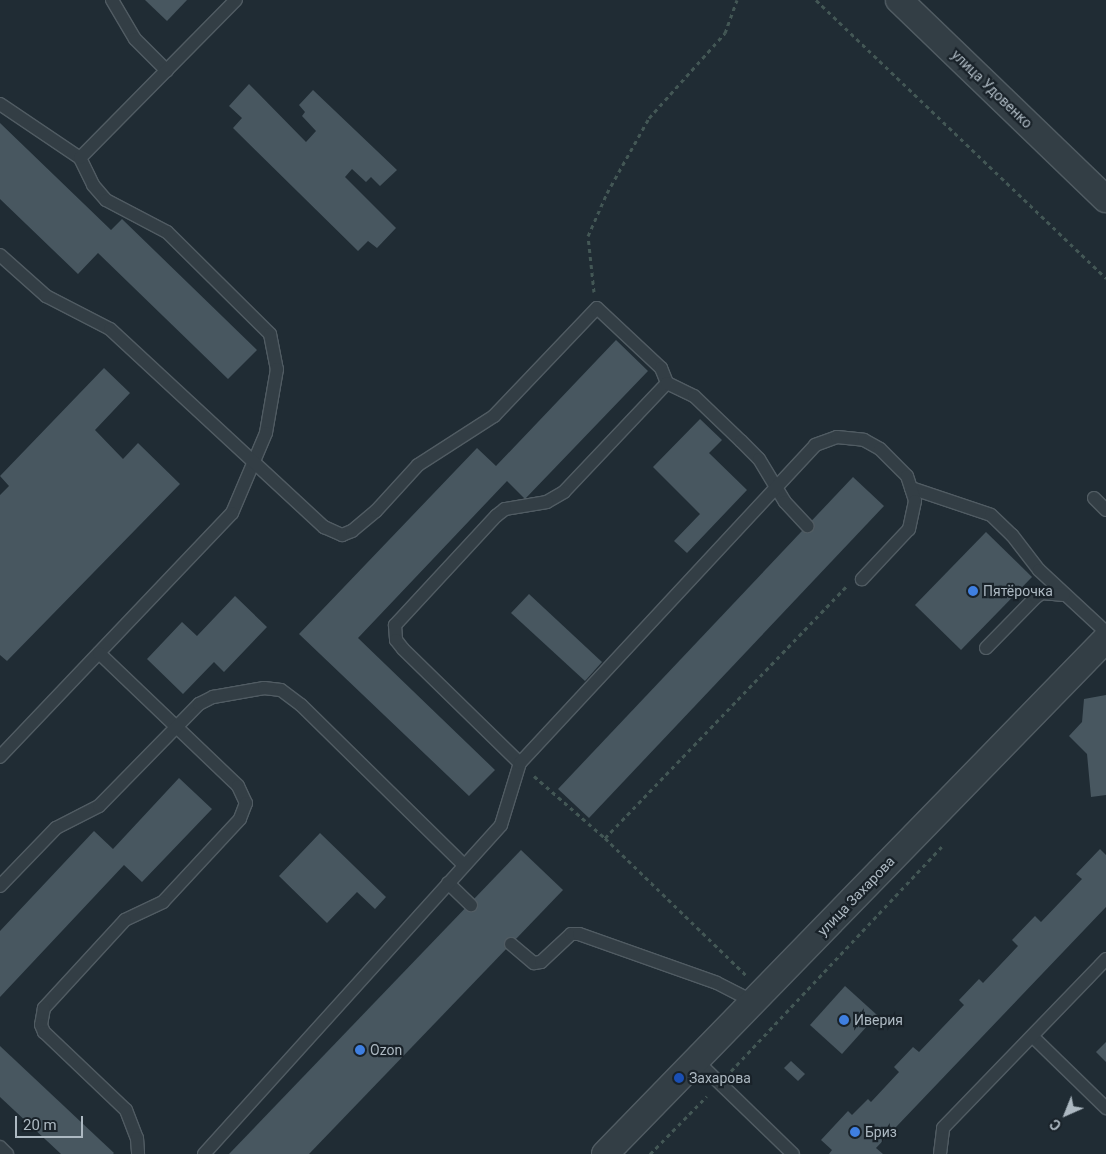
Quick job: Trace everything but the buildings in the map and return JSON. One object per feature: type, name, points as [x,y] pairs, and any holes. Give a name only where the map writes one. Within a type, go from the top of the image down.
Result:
[{"type":"street","name":"улица Удовенко","points":[[899,0],[1096,185],[1106,199]]},
{"type":"street","name":"улица Захарова","points":[[605,1154],[698,1062],[758,997],[1106,639]]},
{"type":"lane","points":[[112,0],[135,39],[167,71]]},
{"type":"lane","points":[[80,158],[236,0]]},
{"type":"lane","points":[[0,104],[80,158],[93,185],[106,200],[167,232],[270,334],[277,370],[266,433],[232,514],[0,757]]},
{"type":"lane","points":[[0,255],[46,296],[110,329],[255,461],[324,527],[342,534],[352,531],[376,511],[418,466],[494,416],[597,308],[660,368],[667,383],[694,396],[759,459],[775,487],[807,526]]},
{"type":"lane","points":[[520,763],[403,649],[396,640],[395,625],[496,516],[505,509],[547,502],[564,492],[667,383]]},
{"type":"lane","points":[[204,1154],[464,864],[501,826],[520,763],[814,445],[837,437],[864,440],[880,449],[907,476],[915,501],[909,529],[856,581]]},
{"type":"lane","points":[[911,488],[991,515],[1012,535],[1039,570],[1106,632]]},
{"type":"lane","points":[[1094,498],[1106,510]]},
{"type":"lane","points":[[986,648],[1036,597],[1042,593],[1064,595]]},
{"type":"lane","points":[[100,653],[238,786],[246,804],[244,811],[163,902],[125,920],[44,1008],[41,1018],[44,1032],[126,1110],[137,1138],[137,1154]]},
{"type":"lane","points":[[0,886],[56,828],[99,806],[199,704],[213,697],[264,688],[281,690],[301,705],[464,864]]},
{"type":"lane","points":[[448,883],[471,905]]},
{"type":"lane","points":[[511,944],[534,963],[541,962],[571,934],[579,934],[758,997]]},
{"type":"lane","points":[[940,1154],[943,1128],[1033,1037],[1106,959]]},
{"type":"lane","points":[[1033,1037],[1106,1108]]},
{"type":"lane","points":[[698,1062],[793,1154]]},
{"type":"lane","points":[[0,1148],[7,1154]]},
{"type":"path","points":[[597,308],[588,236],[607,193],[649,118],[725,33],[737,0]]},
{"type":"path","points":[[816,0],[1106,278]]},
{"type":"path","points":[[605,838],[856,581]]},
{"type":"path","points":[[520,763],[605,838],[758,997],[785,1015]]},
{"type":"path","points":[[650,1154],[785,1015],[944,843]]},
{"type":"place","name":"Пятёрочка","points":[[973,591]]},
{"type":"place","name":"Иверия","points":[[844,1020]]},
{"type":"place","name":"Ozon","points":[[360,1050]]},
{"type":"place","name":"Захарова","points":[[679,1078]]},
{"type":"place","name":"Бриз","points":[[855,1132]]}]
